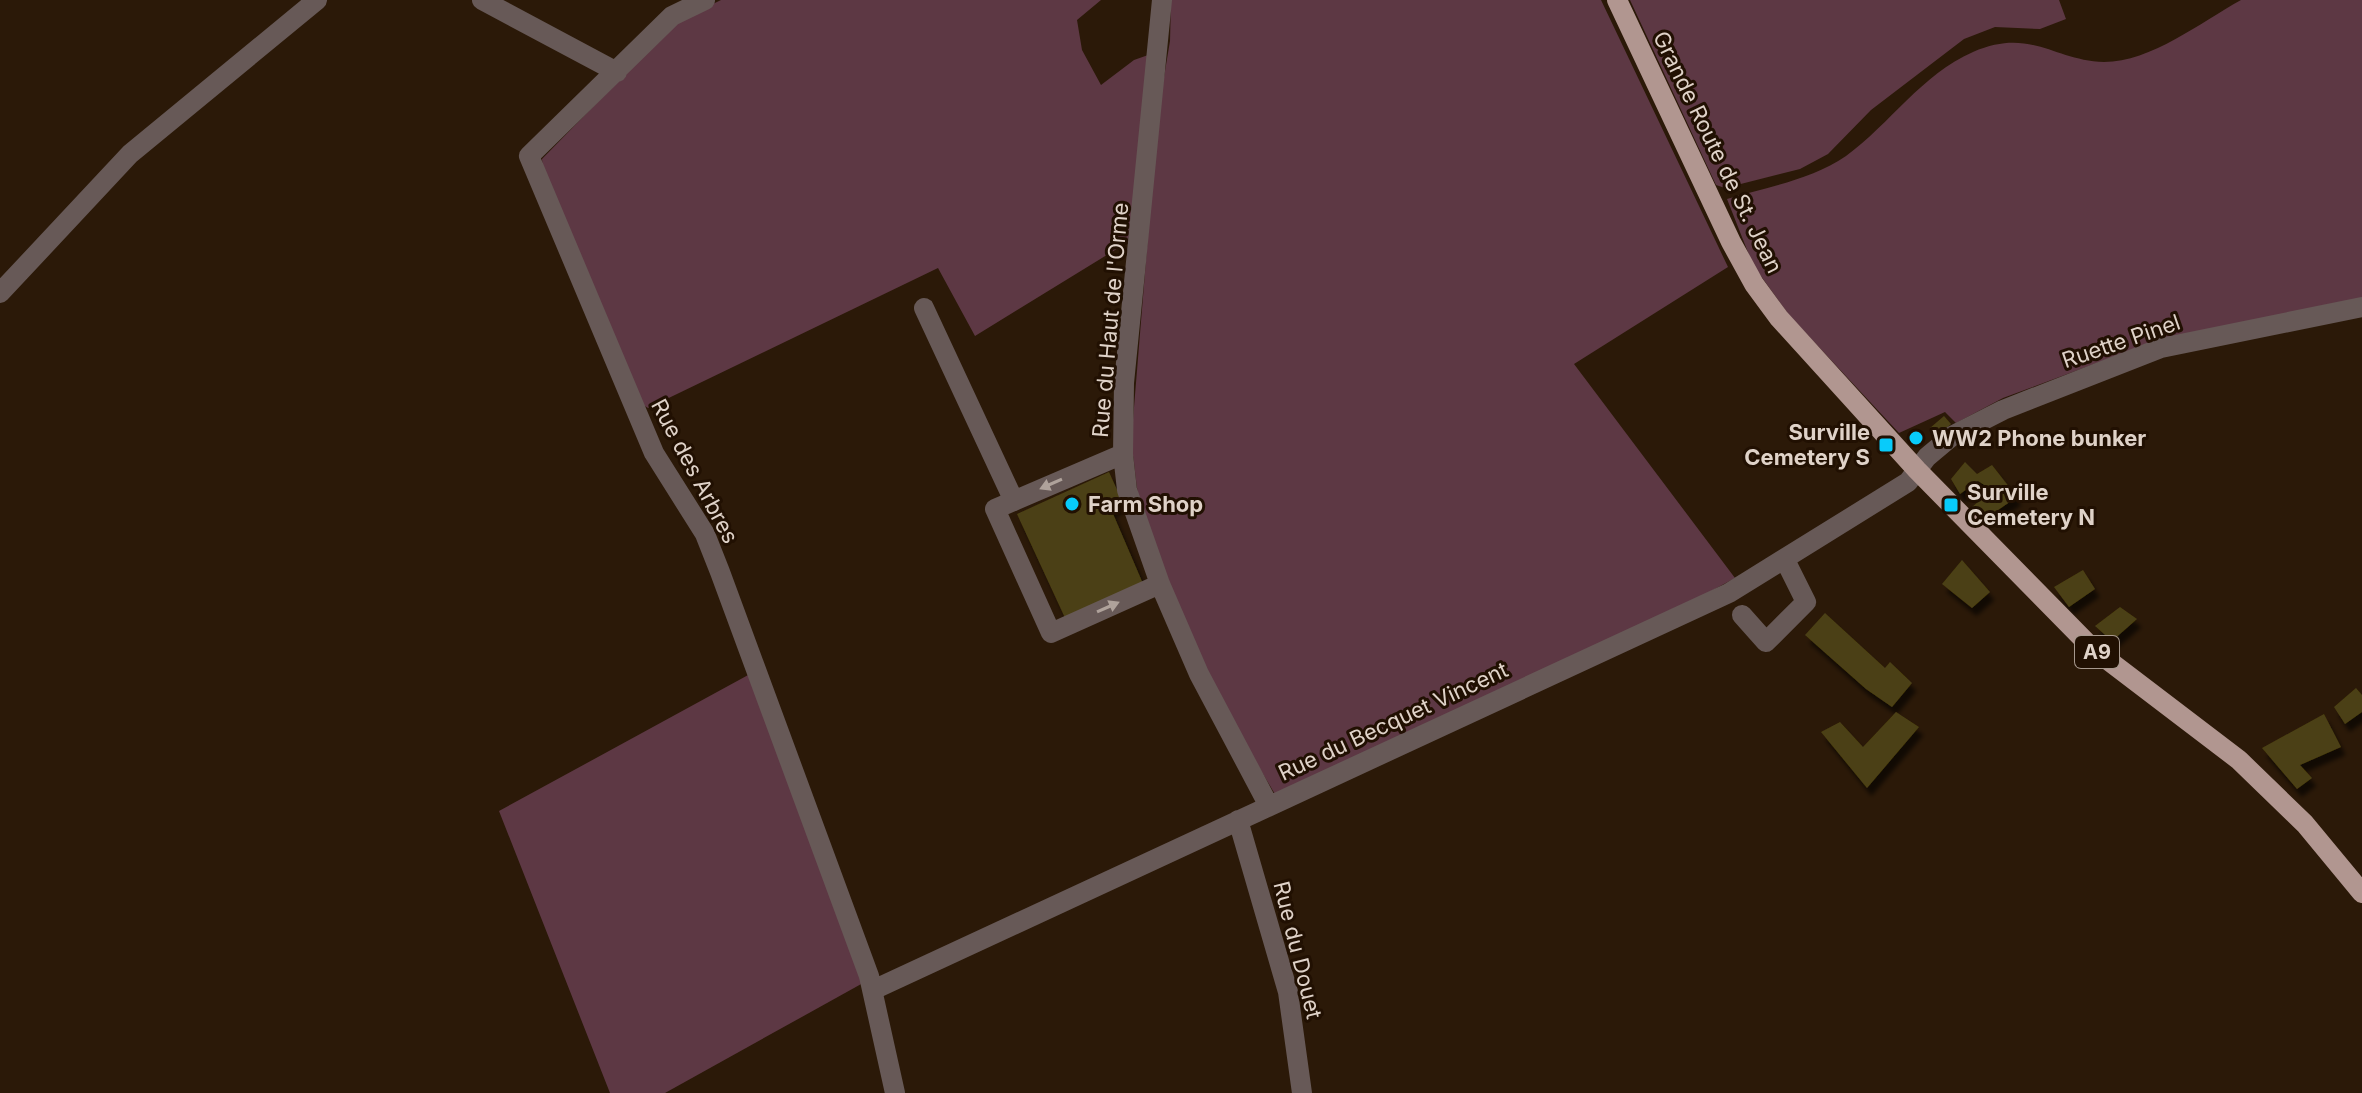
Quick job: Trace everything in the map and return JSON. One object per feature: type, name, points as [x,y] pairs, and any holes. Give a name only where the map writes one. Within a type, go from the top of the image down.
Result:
[{"type":"main road","name":"Grande Route de St. Jean","points":[[1617,0],[1754,284],[1779,318],[1917,470],[2092,648],[2239,760],[2305,824],[2362,893]]},
{"type":"street","points":[[0,293],[130,154],[317,0]]},
{"type":"street","points":[[482,0],[617,72]]},
{"type":"street","name":"Rue des Arbres","points":[[705,0],[672,16],[529,156],[654,453],[705,534],[873,990]]},
{"type":"street","name":"Rue du Haut de l'Orme","points":[[1162,0],[1124,383],[1123,454],[1127,490],[1160,584],[1199,674],[1269,806]]},
{"type":"street","name":"Ruette Pinel","points":[[1917,470],[1952,436],[2003,410],[2161,348],[2362,307]]},
{"type":"street","points":[[924,308],[1014,501]]},
{"type":"street","points":[[1123,454],[995,509],[1051,633],[1160,584]]},
{"type":"street","name":"Rue du Becquet Vincent","points":[[873,990],[1696,609],[1785,560],[1908,482],[1917,470]]},
{"type":"street","points":[[1742,615],[1766,642],[1806,602],[1785,560]]},
{"type":"street","name":"Rue du Douet","points":[[1238,820],[1288,992],[1302,1093]]},
{"type":"street","points":[[873,990],[895,1093]]},
{"type":"shaded area","points":[[721,0],[1101,0],[1077,20],[1082,50],[1101,85],[1134,60],[1151,54],[1128,242],[975,336],[938,268],[648,408],[640,403],[543,170],[542,159],[676,22]]},
{"type":"shaded area","points":[[1171,0],[1601,0],[1728,267],[1574,364],[1735,578],[1671,613],[1275,794],[1214,688],[1179,615],[1139,499],[1131,444],[1158,113],[1170,41]]},
{"type":"shaded area","points":[[1630,0],[2059,0],[2066,19],[2040,29],[1995,27],[1964,39],[1871,110],[1828,154],[1800,169],[1725,188],[1716,185]]},
{"type":"shaded area","points":[[2241,0],[2362,0],[2362,300],[2137,348],[2003,398],[1956,423],[1945,412],[1899,433],[1789,315],[1753,265],[1727,199],[1788,182],[1846,156],[1922,86],[1955,61],[1993,45],[2011,43],[2042,47],[2086,60],[2122,60],[2157,48]]},
{"type":"shaded area","points":[[750,674],[863,983],[665,1093],[610,1093],[499,811]]},
{"type":"building","points":[[1944,416],[1951,424],[1938,436],[1930,428]]},
{"type":"building","points":[[1965,462],[1977,474],[1992,465],[2017,497],[1985,519],[1972,507],[1992,490],[1978,481],[1960,494],[1951,479]]},
{"type":"building","points":[[1109,472],[1123,503],[1111,509],[1144,586],[1066,620],[1017,514]]},
{"type":"building","points":[[1962,560],[1990,592],[1972,608],[1942,584]]},
{"type":"building","points":[[2083,570],[2095,589],[2069,607],[2054,587]]},
{"type":"building","points":[[2120,607],[2137,619],[2112,641],[2095,626]]},
{"type":"building","points":[[1825,613],[1885,668],[1890,662],[1912,683],[1892,707],[1866,689],[1805,635]]},
{"type":"building","points":[[2356,688],[2362,695],[2362,712],[2345,724],[2334,707]]},
{"type":"building","points":[[1896,712],[1919,727],[1867,788],[1821,732],[1840,722],[1863,747]]},
{"type":"building","points":[[2324,714],[2341,747],[2300,765],[2312,778],[2297,789],[2262,748]]},
{"type":"place","name":"WW2 Phone bunker","points":[[1916,438]]},
{"type":"place","name":"Surville Cemetery S","points":[[1886,445]]},
{"type":"place","name":"Farm Shop","points":[[1072,504]]},
{"type":"place","name":"Surville Cemetery N","points":[[1951,505]]}]
